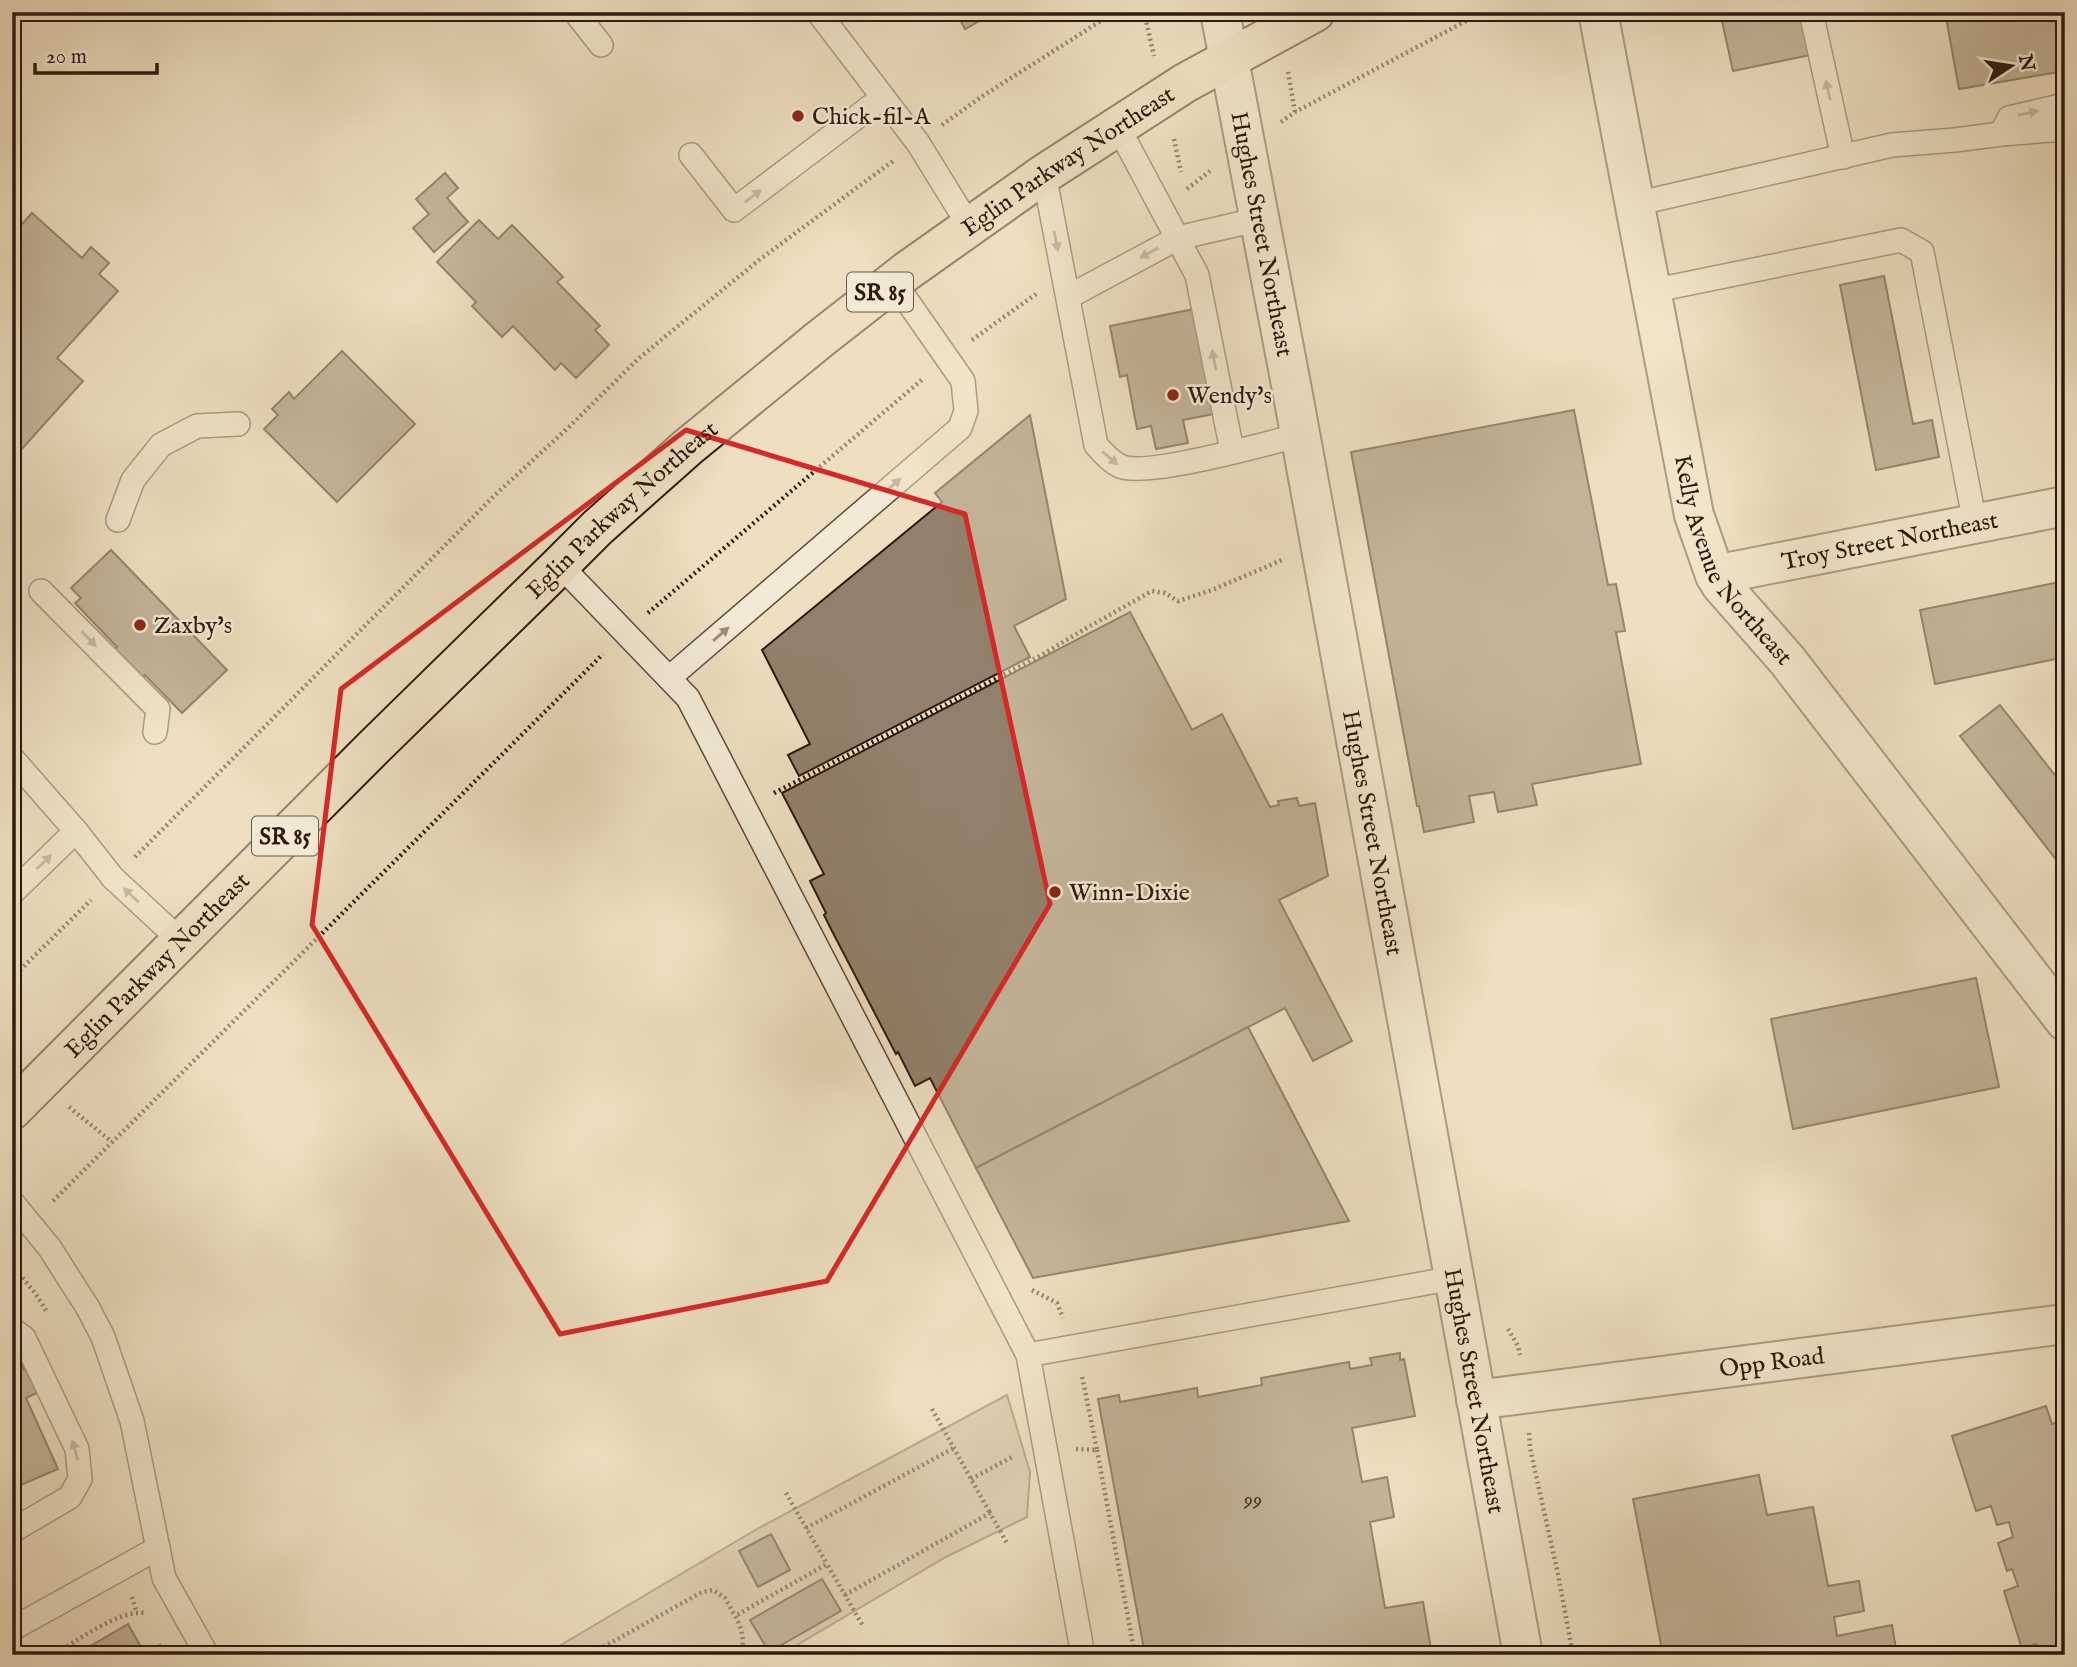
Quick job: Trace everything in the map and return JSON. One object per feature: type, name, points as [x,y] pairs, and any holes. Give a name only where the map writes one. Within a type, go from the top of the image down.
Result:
[{"type":"highway","name":"Eglin Parkway Northeast","points":[[12,1110],[598,527],[688,447],[804,351],[894,282],[1044,174],[1228,58],[1315,12]]},
{"type":"street","name":"Hughes Street Northeast","points":[[1220,12],[1523,1655]]},
{"type":"street","name":"Kelly Avenue Northeast","points":[[1598,12],[1694,515],[1715,575],[1787,660],[2065,1021]]},
{"type":"street","name":"Troy Street Northeast","points":[[1715,575],[2065,506]]},
{"type":"street","name":"Opp Road","points":[[1476,1400],[2065,1324]]},
{"type":"lane","points":[[575,12],[601,45]]},
{"type":"lane","points":[[818,12],[918,143],[970,227]]},
{"type":"lane","points":[[1811,12],[1843,157]]},
{"type":"lane","points":[[691,156],[734,210],[882,98]]},
{"type":"lane","points":[[2001,134],[2009,118],[2065,105]]},
{"type":"lane","points":[[1118,127],[1197,275],[1232,451]]},
{"type":"lane","points":[[1635,204],[1892,145],[2065,129]]},
{"type":"lane","points":[[1044,174],[1096,445],[1121,467],[1148,468],[1177,465],[1300,435]]},
{"type":"lane","points":[[1065,285],[1178,238],[1260,219]]},
{"type":"lane","points":[[1651,291],[1901,240],[1922,252],[1975,523]]},
{"type":"lane","points":[[669,678],[960,428],[966,411],[963,381],[894,282]]},
{"type":"lane","points":[[118,520],[133,480],[161,445],[197,426],[238,424]]},
{"type":"lane","points":[[560,565],[688,698],[1028,1355],[1083,1655]]},
{"type":"lane","points":[[41,591],[158,709],[155,732]]},
{"type":"lane","points":[[12,758],[113,878],[181,941]]},
{"type":"lane","points":[[12,893],[76,831]]},
{"type":"lane","points":[[12,1202],[49,1247],[103,1337],[132,1422],[164,1578],[207,1655]]},
{"type":"lane","points":[[1028,1355],[1454,1278]]},
{"type":"lane","points":[[12,1329],[24,1338],[77,1449],[80,1479],[70,1497],[12,1531]]},
{"type":"lane","points":[[12,1629],[158,1548]]},
{"type":"path","points":[[12,978],[495,495],[639,358],[759,260],[981,97],[1115,12]]},
{"type":"path","points":[[1161,208],[1246,145],[1295,113],[1483,12]]},
{"type":"path","points":[[30,1224],[625,632],[947,358],[1065,285]]},
{"type":"path","points":[[745,808],[1040,656],[1152,591],[1165,593],[1178,601],[1212,590],[1320,543]]},
{"type":"path","points":[[39,1083],[112,1142]]},
{"type":"path","points":[[932,1409],[1007,1543]]},
{"type":"path","points":[[806,1528],[954,1448]]},
{"type":"path","points":[[1097,1450],[1135,1655]]},
{"type":"path","points":[[786,1493],[863,1626]]},
{"type":"path","points":[[845,1595],[990,1513]]},
{"type":"path","points":[[735,1615],[827,1564]]},
{"type":"path","points":[[589,1655],[702,1592],[713,1590],[725,1598],[741,1626],[742,1652],[739,1655]]},
{"type":"path","points":[[53,1655],[103,1626],[136,1611],[145,1613],[151,1619]]},
{"type":"path","points":[[599,1649],[603,1655]]},
{"type":"highlighted area","points":[[686,430],[965,514],[1050,904],[827,1281],[560,1334],[312,925],[341,689]]},
{"type":"shaded area","points":[[1007,1395],[1030,1472],[1027,1517],[946,1557],[780,1655],[544,1655],[757,1529]]},
{"type":"building","points":[[956,12],[995,12],[965,29]]},
{"type":"building","points":[[1720,12],[1801,12],[1810,55],[1733,71]]},
{"type":"building","points":[[1945,12],[2065,12],[2065,71],[1959,89]]},
{"type":"building","points":[[445,173],[458,188],[447,198],[468,222],[434,252],[413,228],[429,214],[416,199]]},
{"type":"building","points":[[32,213],[82,258],[91,247],[109,263],[99,274],[118,291],[57,358],[83,381],[12,460],[12,235]]},
{"type":"building","points":[[479,220],[498,239],[512,225],[563,277],[557,282],[600,326],[595,330],[609,345],[576,378],[561,363],[555,370],[513,326],[502,337],[472,306],[476,302],[437,262]]},
{"type":"building","points":[[1884,276],[1913,424],[1932,420],[1939,457],[1876,470],[1840,285]]},
{"type":"building","name":"Wendy's","points":[[1199,308],[1219,413],[1183,420],[1188,443],[1156,449],[1151,426],[1137,429],[1127,375],[1120,377],[1110,326]]},
{"type":"building","points":[[342,351],[415,424],[337,502],[264,429],[278,415],[272,409],[289,392],[294,399]]},
{"type":"building","points":[[1574,410],[1608,585],[1616,584],[1625,631],[1616,632],[1641,764],[1532,784],[1537,805],[1498,812],[1494,792],[1469,796],[1474,822],[1424,832],[1351,452]]},
{"type":"building","points":[[1030,415],[1066,599],[1014,626],[1030,657],[799,776],[788,755],[810,744],[762,650],[942,502],[935,493]]},
{"type":"building","name":"Zaxby's","points":[[111,550],[227,670],[182,713],[145,675],[138,682],[110,653],[117,647],[75,603],[81,598],[71,588]]},
{"type":"building","points":[[2065,581],[2065,657],[1935,684],[1920,610]]},
{"type":"building","name":"Winn-Dixie","points":[[1130,612],[1192,730],[1222,714],[1270,807],[1279,805],[1278,801],[1297,798],[1299,806],[1315,803],[1328,876],[1279,900],[1352,1041],[1313,1061],[1285,1008],[976,1168],[930,1078],[915,1086],[832,931],[810,881],[824,874],[782,793]]},
{"type":"building","points":[[2000,705],[2065,788],[2065,871],[1960,736]]},
{"type":"building","points":[[1976,978],[1999,1087],[1793,1129],[1771,1019]]},
{"type":"building","points":[[1248,1027],[1349,1221],[1033,1278],[976,1168]]},
{"type":"building","points":[[16,1352],[24,1370],[30,1367],[41,1391],[26,1398],[58,1469],[14,1488],[12,1354]]},
{"type":"building","points":[[1400,1353],[1400,1360],[1404,1359],[1415,1416],[1352,1428],[1362,1482],[1387,1477],[1394,1517],[1370,1522],[1385,1608],[1423,1602],[1432,1655],[1145,1655],[1098,1399],[1119,1395],[1120,1402],[1197,1388],[1198,1397],[1262,1385],[1261,1378],[1349,1362],[1350,1369],[1372,1365],[1370,1358]]},
{"type":"building","points":[[2046,1406],[2052,1424],[2065,1420],[2065,1655],[2039,1655],[2036,1644],[2022,1649],[2004,1591],[2018,1586],[2012,1569],[2007,1571],[1998,1543],[2013,1537],[2009,1522],[1997,1525],[1991,1506],[1976,1511],[1952,1436]]},
{"type":"building","points":[[1759,1475],[1767,1515],[1813,1507],[1828,1586],[1859,1581],[1864,1611],[1834,1617],[1837,1636],[1892,1625],[1897,1655],[1663,1655],[1633,1499]]},
{"type":"building","points":[[771,1534],[790,1570],[758,1587],[739,1551]]},
{"type":"building","points":[[822,1579],[841,1611],[769,1652],[750,1620]]},
{"type":"building","points":[[128,1624],[145,1654],[160,1645],[165,1655],[75,1655]]},
{"type":"place","name":"Chick-fil-A","points":[[798,116]]},
{"type":"place","name":"Wendy's","points":[[1173,395]]},
{"type":"place","name":"Zaxby's","points":[[140,625]]},
{"type":"place","name":"Winn-Dixie","points":[[1055,892]]}]
